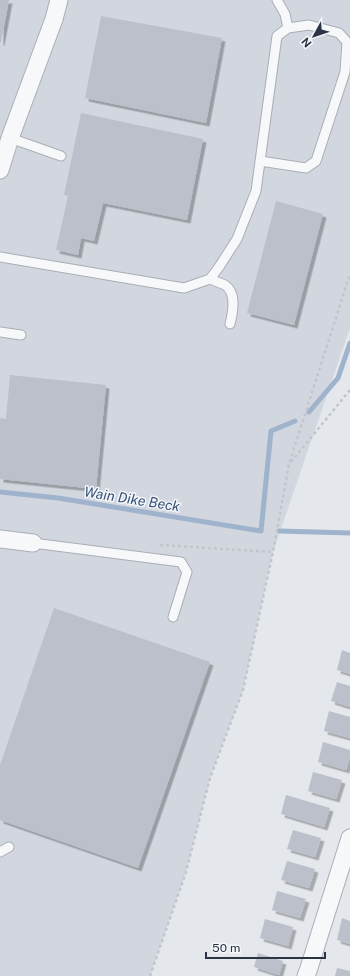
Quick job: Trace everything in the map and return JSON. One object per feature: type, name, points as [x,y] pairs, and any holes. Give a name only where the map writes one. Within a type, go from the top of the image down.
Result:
[{"type":"street","points":[[0,170],[59,0]]},
{"type":"street","points":[[0,539],[33,543]]},
{"type":"street","points":[[306,976],[343,887],[350,838]]},
{"type":"lane","points":[[277,0],[285,14],[288,28]]},
{"type":"lane","points":[[0,257],[184,288],[210,278],[237,239],[256,191],[260,161],[277,36],[288,28],[310,25],[339,33],[347,42],[345,72],[316,161],[306,168],[260,161]]},
{"type":"lane","points":[[10,138],[61,156]]},
{"type":"lane","points":[[210,278],[226,286],[231,293],[234,306],[230,324]]},
{"type":"lane","points":[[0,332],[21,335]]},
{"type":"lane","points":[[33,543],[181,562],[187,572],[173,617]]},
{"type":"lane","points":[[0,852],[9,846]]},
{"type":"path","points":[[150,976],[186,872],[210,778],[243,690],[273,552],[289,464],[350,274]]},
{"type":"path","points":[[289,464],[350,390]]},
{"type":"shaded area","points":[[0,0],[350,0],[350,328],[273,552],[243,690],[210,778],[186,872],[150,976],[0,976]]},
{"type":"building","points":[[0,0],[9,0],[1,42],[0,42]]},
{"type":"building","points":[[101,16],[222,38],[206,123],[85,98]]},
{"type":"building","points":[[81,113],[203,139],[187,220],[103,203],[94,241],[81,238],[78,255],[56,250],[68,196],[64,195]]},
{"type":"building","points":[[276,201],[323,214],[294,325],[247,313]]},
{"type":"building","points":[[10,375],[106,385],[96,489],[0,479],[0,418],[6,419]]},
{"type":"building","points":[[54,608],[210,662],[138,868],[0,820],[0,765]]},
{"type":"building","points":[[342,650],[350,653],[350,674],[337,670]]},
{"type":"building","points":[[337,682],[350,686],[350,707],[331,701]]},
{"type":"building","points":[[329,711],[350,717],[350,738],[324,731]]},
{"type":"building","points":[[323,742],[350,750],[350,757],[346,770],[318,762]]},
{"type":"building","points":[[313,772],[342,780],[336,799],[308,791]]},
{"type":"building","points":[[286,795],[330,808],[324,827],[281,814]]},
{"type":"building","points":[[293,830],[321,838],[315,857],[287,849]]},
{"type":"building","points":[[287,861],[315,869],[309,888],[281,880]]},
{"type":"building","points":[[277,891],[306,899],[300,918],[272,910]]},
{"type":"building","points":[[342,918],[350,921],[350,944],[337,940]]},
{"type":"building","points":[[265,919],[293,927],[288,946],[260,938]]},
{"type":"building","points":[[258,953],[283,961],[279,975],[254,967]]},
{"type":"building","points":[[337,968],[350,971],[350,976],[335,976]]},
{"type":"waterway","points":[[309,412],[338,378],[350,343]]},
{"type":"waterway","name":"Wain Dike Beck","points":[[0,492],[58,498],[261,531],[271,431],[295,421]]},
{"type":"waterway","name":"Wain Dike Beck","points":[[279,531],[350,533]]}]
